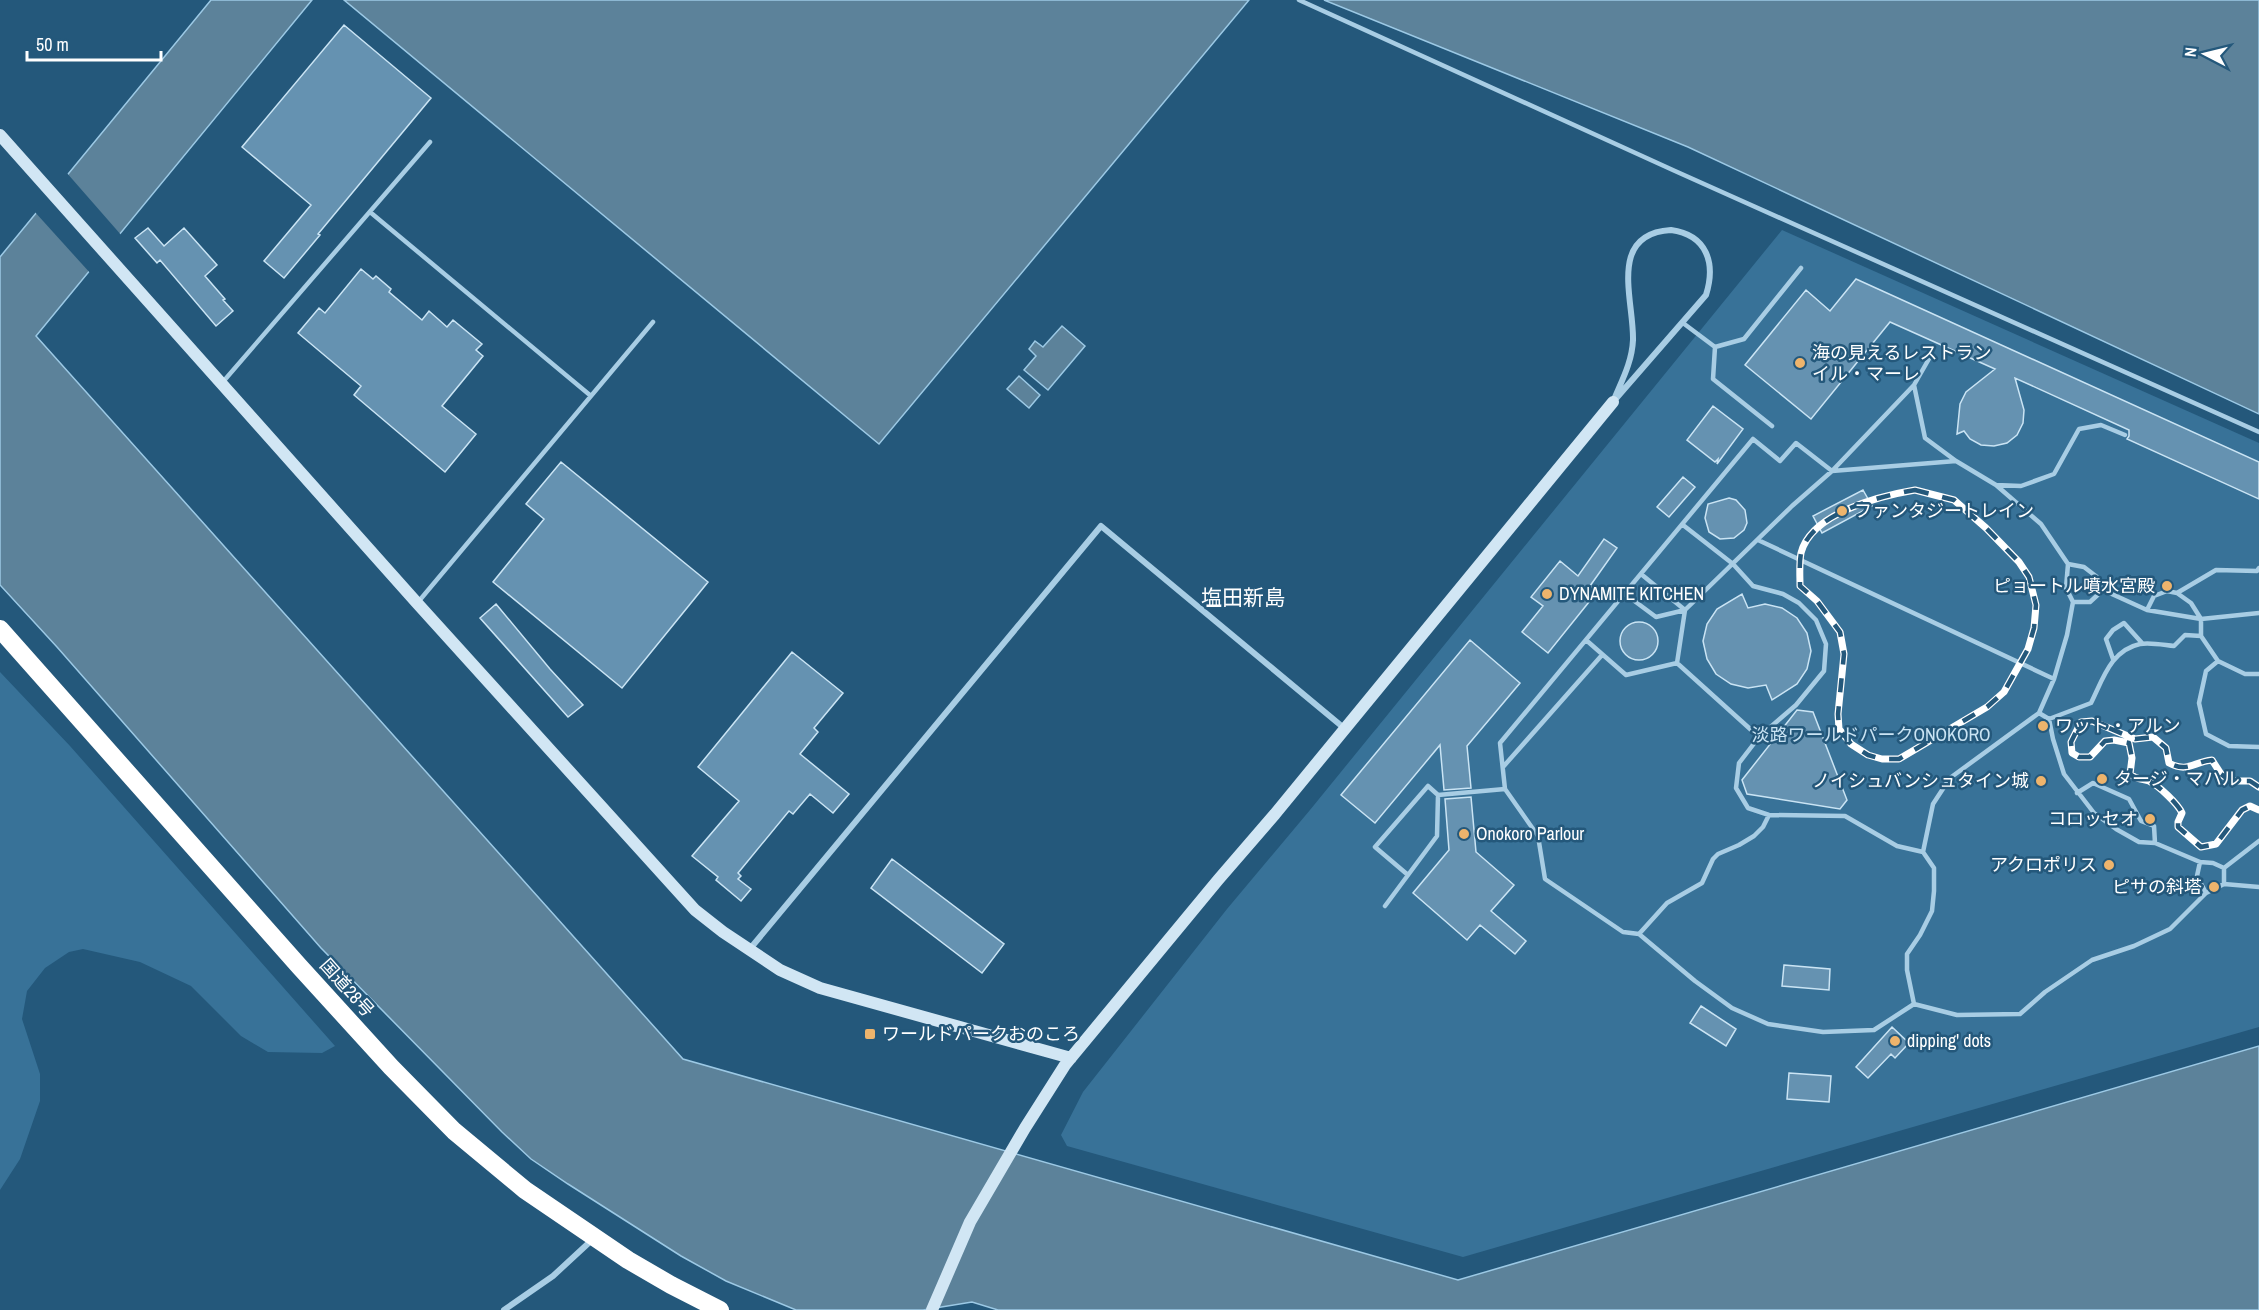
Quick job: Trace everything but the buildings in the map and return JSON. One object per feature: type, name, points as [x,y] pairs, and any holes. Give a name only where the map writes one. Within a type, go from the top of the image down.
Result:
[{"type":"highway","name":"国道28号","points":[[0,629],[299,966],[454,1131],[525,1190],[636,1265],[720,1310]]},
{"type":"street","points":[[0,135],[417,603],[695,910],[780,970],[820,988],[1071,1058]]},
{"type":"street","points":[[932,1310],[970,1222],[1025,1128],[1071,1058],[1275,814],[1613,402],[1707,295],[1712,276],[1711,266],[1705,249],[1689,235],[1671,230],[1661,231],[1642,240],[1635,247],[1627,273],[1632,321],[1631,360],[1613,402]]},
{"type":"street","points":[[749,950],[1101,526],[1344,728]]},
{"type":"street","points":[[504,1310],[553,1276],[596,1237]]},
{"type":"lane","points":[[1299,0],[2259,432]]},
{"type":"lane","points":[[222,382],[430,142]]},
{"type":"lane","points":[[370,212],[591,396]]},
{"type":"lane","points":[[1715,347],[1744,339],[1801,268]]},
{"type":"lane","points":[[417,603],[653,322]]},
{"type":"lane","points":[[1683,323],[1715,347]]},
{"type":"lane","points":[[1715,347],[1713,379],[1772,426]]},
{"type":"lane","points":[[1625,594],[1656,617],[1684,610],[1792,506],[1832,471],[1914,385],[1930,357]]},
{"type":"lane","points":[[1914,385],[1925,438],[1956,461],[1996,485],[2041,524],[2068,564],[2066,588],[2073,602],[2067,635],[2054,680],[2039,713],[1950,778],[1933,804],[1923,852]]},
{"type":"lane","points":[[1996,485],[2021,486],[2054,474],[2079,429],[2101,425],[2126,435]]},
{"type":"lane","points":[[1956,461],[1832,471],[1796,443],[1780,461],[1753,439],[1500,743],[1505,789],[1538,836],[1545,879],[1623,932],[1639,934],[1695,981],[1732,1008],[1768,1024],[1823,1032],[1874,1030],[1914,1004],[1957,1015],[2020,1014],[2044,992],[2092,960],[2134,946],[2170,929],[2206,892],[2224,884],[2259,887]]},
{"type":"lane","points":[[1683,525],[1733,564],[1753,586],[1783,594],[1799,603],[1816,620],[1826,644],[1824,671],[1796,705],[1759,737],[1739,763],[1736,788],[1748,808],[1769,815],[1845,816],[1897,846],[1923,852],[1934,868],[1934,891],[1932,911],[1907,954],[1907,970],[1914,1004]]},
{"type":"lane","points":[[1758,540],[2054,680]]},
{"type":"lane","points":[[2068,564],[2084,567],[2097,577],[2103,590],[2147,610],[2201,619],[2259,612]]},
{"type":"lane","points":[[2177,593],[2216,570],[2258,570]]},
{"type":"lane","points":[[1641,574],[1684,610]]},
{"type":"lane","points":[[2073,602],[2090,602],[2103,590]]},
{"type":"lane","points":[[2147,610],[2154,596],[2167,591],[2177,593],[2191,603],[2201,619],[2201,636],[2218,661],[2245,674],[2259,674]]},
{"type":"lane","points":[[1677,663],[1684,610]]},
{"type":"lane","points":[[2113,659],[2106,639],[2113,630],[2124,624],[2142,643]]},
{"type":"lane","points":[[2039,713],[2049,718],[2091,703],[2113,659],[2124,650],[2142,643],[2174,646],[2185,635],[2201,636]]},
{"type":"lane","points":[[1586,640],[1626,675],[1677,663]]},
{"type":"lane","points":[[1503,767],[1602,655]]},
{"type":"lane","points":[[2218,661],[2206,671],[2199,703],[2206,734],[2229,746],[2259,747]]},
{"type":"lane","points":[[1677,663],[1759,737]]},
{"type":"lane","points":[[2049,718],[2064,774],[2094,813],[2139,842],[2155,843],[2200,862],[2224,868]]},
{"type":"lane","points":[[2077,793],[2093,783],[2129,800],[2141,820],[2154,826],[2155,843]]},
{"type":"lane","points":[[1408,875],[1375,848],[1428,786],[1438,795],[1505,789]]},
{"type":"lane","points":[[1385,906],[1437,836],[1438,795]]},
{"type":"lane","points":[[1639,934],[1666,903],[1702,883],[1718,854],[1750,839],[1763,827],[1769,815]]},
{"type":"lane","points":[[2224,868],[2259,841]]},
{"type":"lane","points":[[2200,862],[2197,876],[2206,892]]},
{"type":"lane","points":[[2224,868],[2224,884]]},
{"type":"green space","name":"淡路ワールドパークONOKORO","points":[[1782,230],[2259,443],[2259,1027],[1463,1257],[1067,1146],[1061,1135],[1083,1092],[1227,909]]},
{"type":"green space","points":[[0,672],[70,746],[335,1046],[322,1053],[268,1052],[241,1036],[191,986],[140,962],[83,949],[69,952],[45,968],[27,991],[22,1019],[40,1074],[40,1101],[20,1159],[0,1190]]},
{"type":"shaded area","points":[[211,0],[312,0],[36,336],[683,1059],[1458,1280],[2259,1046],[2259,1310],[998,1310],[972,1302],[923,1310],[796,1310],[726,1281],[681,1256],[568,1184],[531,1159],[502,1132],[321,948],[0,585],[0,257]]},
{"type":"shaded area","points":[[344,0],[1249,0],[879,444]]},
{"type":"shaded area","points":[[1324,0],[2259,0],[2259,414],[1688,147]]},
{"type":"shaded area","points":[[1062,326],[1085,346],[1048,390],[1024,370],[1036,356],[1029,349],[1035,341],[1043,347]]},
{"type":"shaded area","points":[[1019,376],[1040,395],[1029,408],[1007,389]]},
{"type":"pier","points":[[66,172],[122,236],[91,274],[34,211]]},
{"type":"railway","points":[[1915,490],[1954,500],[1986,528],[2019,562],[2029,577],[2036,605],[2034,628],[2028,649],[2004,692],[1987,707],[1899,759],[1882,759],[1868,755],[1851,744],[1839,729],[1838,714],[1844,654],[1840,632],[1817,601],[1800,586],[1800,557],[1807,539],[1832,517],[1866,502],[1915,490]]},
{"type":"railway","points":[[2259,787],[2250,781],[2230,781],[2221,774],[2212,760],[2186,767],[2176,766],[2169,763],[2166,748],[2153,737],[2135,739],[2092,721],[2081,722],[2071,742],[2072,753],[2079,757],[2090,757],[2105,741],[2129,743],[2132,758],[2130,774],[2153,783],[2172,800],[2182,813],[2178,827],[2201,847],[2216,844],[2242,810],[2250,806],[2259,810]]},
{"type":"place","name":"海の見えるレストラン イル・マーレ","points":[[1800,363]]},
{"type":"place","name":"ファンタジートレイン","points":[[1842,511]]},
{"type":"place","name":"ピョートル噴水宮殿","points":[[2167,586]]},
{"type":"place","name":"DYNAMITE KITCHEN","points":[[1547,594]]},
{"type":"place","name":"ワット・アルン","points":[[2043,726]]},
{"type":"place","name":"タージ・マハル","points":[[2102,779]]},
{"type":"place","name":"ノイシュバンシュタイン城","points":[[2041,781]]},
{"type":"place","name":"コロッセオ","points":[[2150,819]]},
{"type":"place","name":"Onokoro Parlour","points":[[1464,834]]},
{"type":"place","name":"アクロポリス","points":[[2109,865]]},
{"type":"place","name":"ピサの斜塔","points":[[2214,887]]},
{"type":"place","name":"ワールドパークおのころ","points":[[870,1034]]},
{"type":"place","name":"dipping' dots","points":[[1895,1041]]},
{"type":"district","name":"塩田新島","points":[[1243,598]]}]
